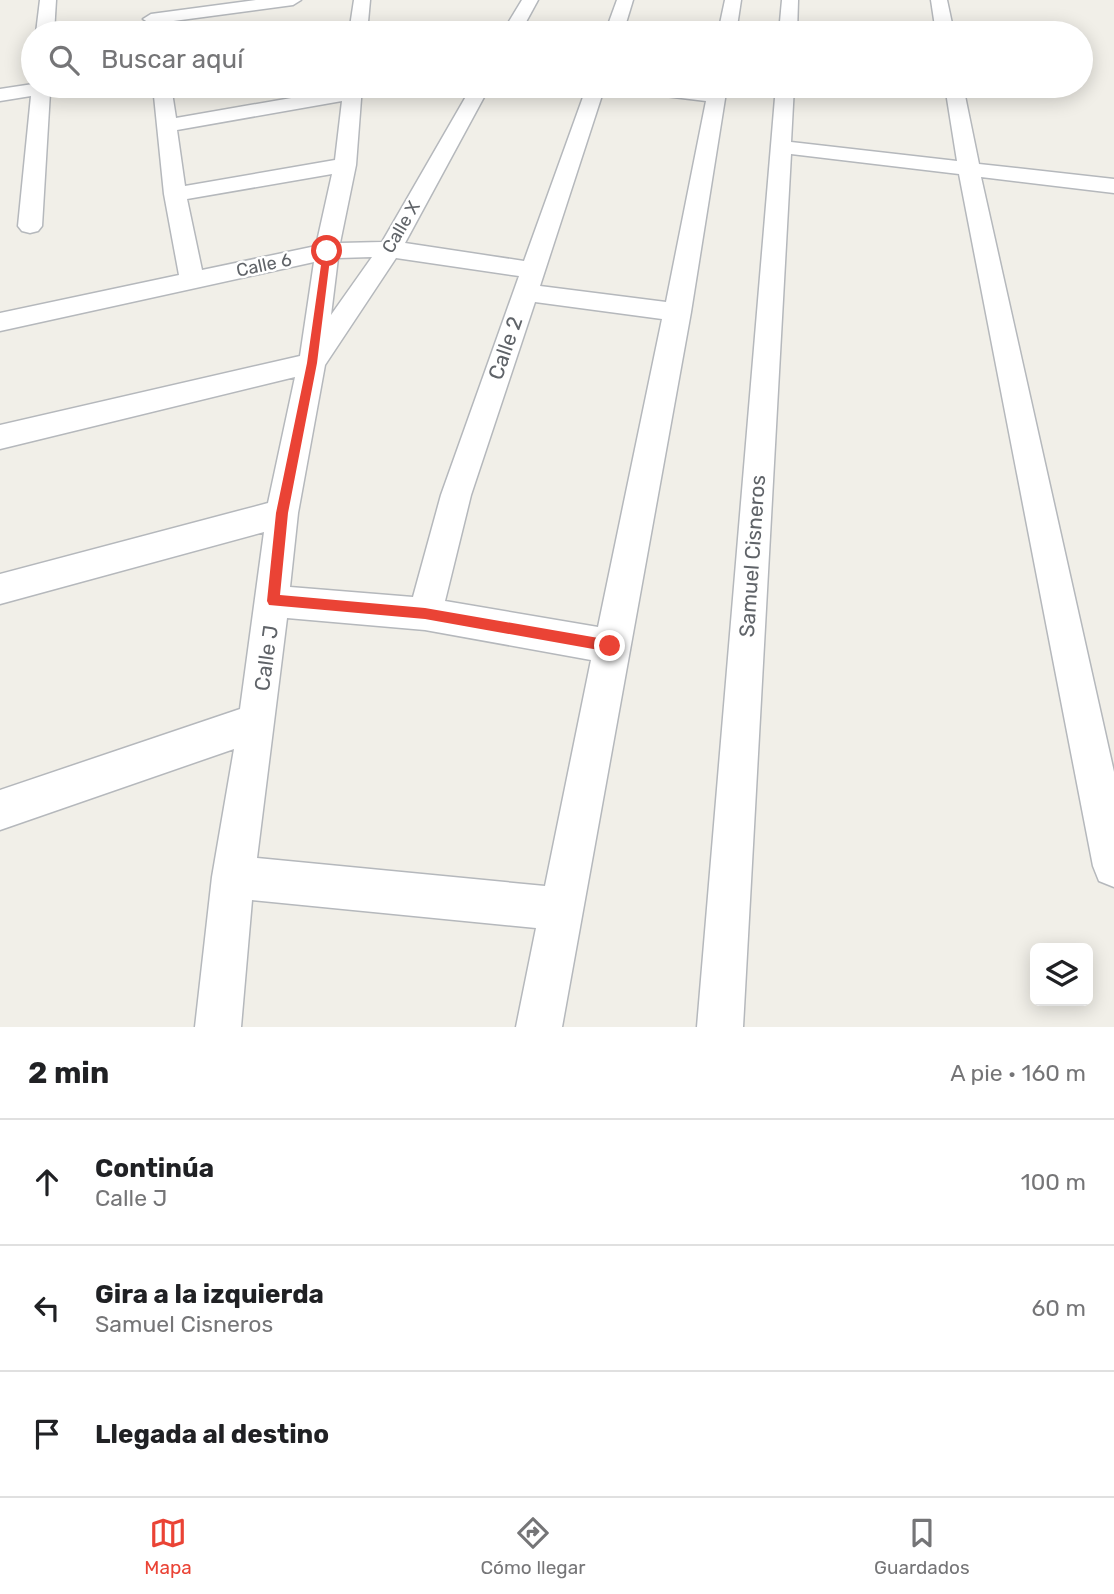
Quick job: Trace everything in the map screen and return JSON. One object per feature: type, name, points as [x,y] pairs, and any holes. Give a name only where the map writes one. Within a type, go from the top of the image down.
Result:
[{"type":"street","points":[[46,21],[47,0]]},
{"type":"street","points":[[151,0],[152,21]]},
{"type":"street","points":[[179,21],[293,0]]},
{"type":"street","points":[[359,21],[362,0]]},
{"type":"street","points":[[518,21],[530,0]]},
{"type":"street","points":[[618,21],[625,0]]},
{"type":"street","points":[[729,21],[733,0]]},
{"type":"street","points":[[789,21],[790,0]]},
{"type":"street","points":[[939,0],[943,21]]},
{"type":"street","points":[[0,95],[21,91]]},
{"type":"street","points":[[30,226],[44,98]]},
{"type":"street","points":[[164,98],[175,194],[192,280]]},
{"type":"street","points":[[167,126],[311,98]]},
{"type":"street","name":"Calle J","points":[[215,1026],[233,877],[273,601],[282,513],[312,363],[327,251],[345,165],[351,98]]},
{"type":"street","name":"Calle X","points":[[312,363],[390,249],[474,98]]},
{"type":"street","name":"Calle 2","points":[[425,614],[456,495],[592,98]]},
{"type":"street","points":[[539,1027],[610,646],[678,312],[716,98]]},
{"type":"street","name":"Samuel Cisneros","points":[[720,1027],[784,98]]},
{"type":"street","points":[[956,98],[1114,866]]},
{"type":"street","points":[[780,147],[1114,186]]},
{"type":"street","points":[[175,194],[345,165]]},
{"type":"street","name":"Calle 6","points":[[0,322],[327,251],[390,249],[678,312]]},
{"type":"street","points":[[0,437],[312,363]]},
{"type":"street","points":[[0,589],[282,513]]},
{"type":"street","points":[[273,601],[425,614],[610,646]]},
{"type":"street","points":[[0,810],[257,722]]},
{"type":"street","points":[[233,877],[562,909]]},
{"type":"route","points":[[327,251],[312,363],[282,513],[273,601],[425,614],[610,646]]}]
